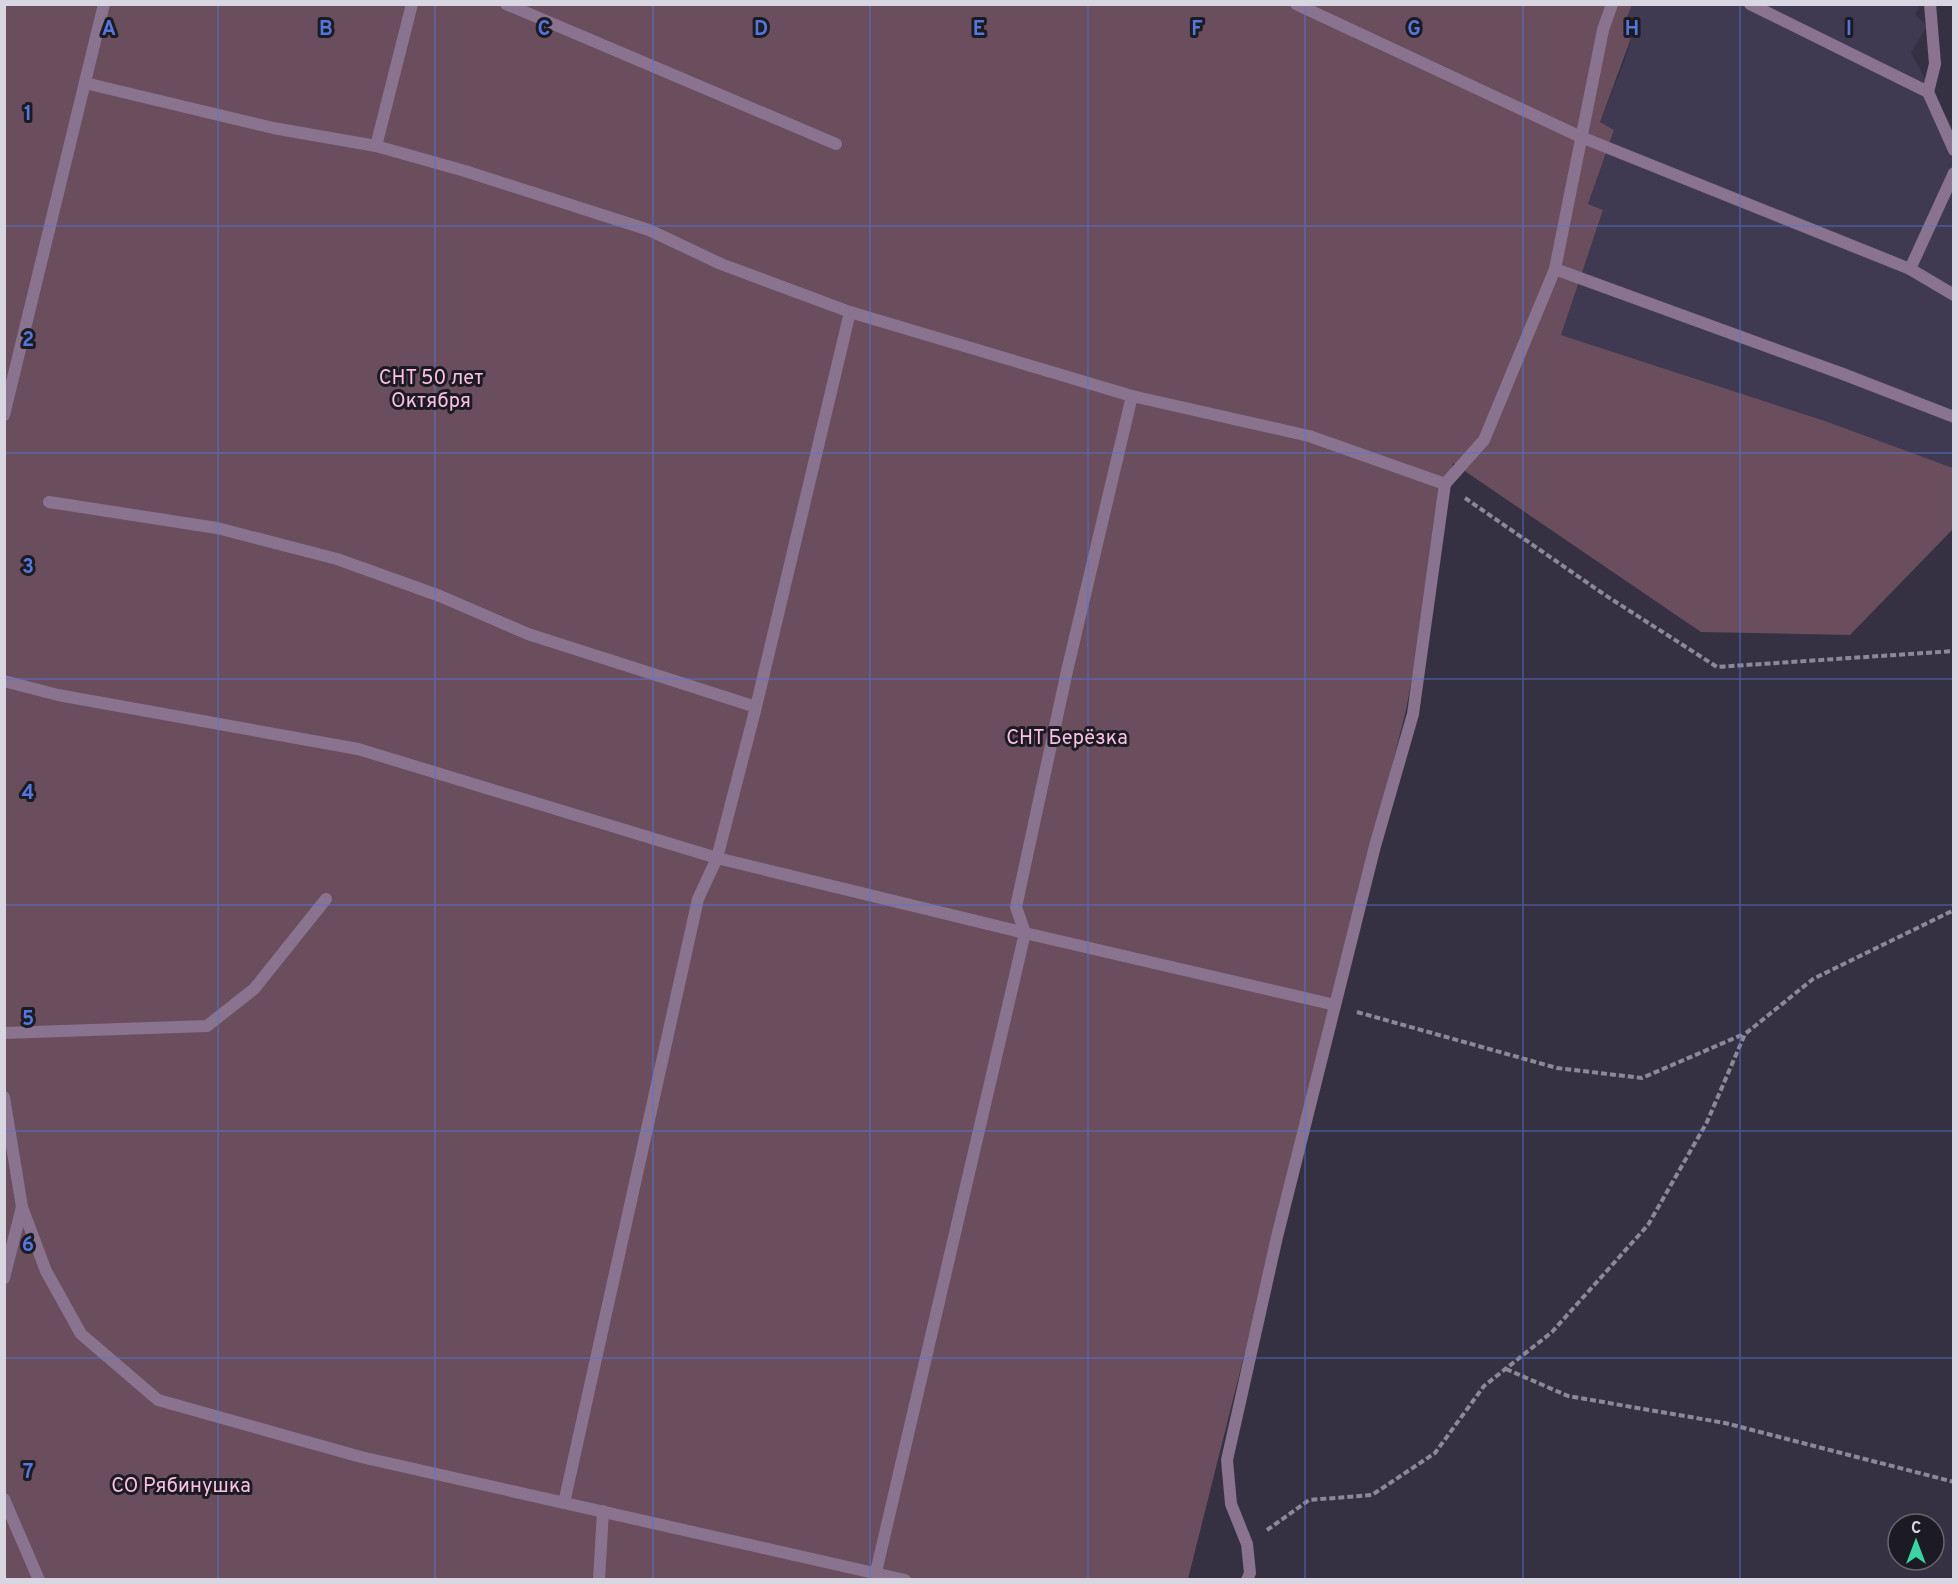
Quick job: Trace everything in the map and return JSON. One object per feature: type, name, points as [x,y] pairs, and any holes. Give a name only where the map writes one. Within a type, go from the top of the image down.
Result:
[{"type":"street","points":[[4,415],[104,4]]},
{"type":"street","points":[[376,146],[409,8],[412,4]]},
{"type":"street","points":[[506,4],[836,144]]},
{"type":"street","points":[[1296,4],[1581,136],[1910,269],[1953,296]]},
{"type":"street","points":[[1247,1580],[1250,1574],[1247,1544],[1231,1504],[1227,1460],[1277,1237],[1375,846],[1413,714],[1445,484],[1484,440],[1555,269],[1603,30],[1612,4]]},
{"type":"street","points":[[1750,4],[1928,93]]},
{"type":"street","points":[[1930,4],[1935,64],[1928,93],[1953,150]]},
{"type":"street","points":[[85,83],[273,128],[376,146],[465,171],[649,230],[721,264],[850,312],[1132,396],[1309,436],[1445,484]]},
{"type":"street","points":[[1910,269],[1953,173]]},
{"type":"street","points":[[1555,269],[1843,374],[1953,417]]},
{"type":"street","points":[[564,1503],[698,899],[717,858],[756,707],[850,312]]},
{"type":"street","points":[[876,1572],[1025,933],[1016,907],[1067,671],[1132,396]]},
{"type":"street","points":[[49,502],[217,528],[337,559],[440,596],[528,634],[756,707]]},
{"type":"street","points":[[4,681],[58,695],[358,749],[717,858],[1335,1005]]},
{"type":"street","points":[[4,1033],[207,1026],[254,989],[326,899]]},
{"type":"street","points":[[4,1097],[22,1207],[46,1271],[81,1334],[159,1400],[360,1457],[905,1580]]},
{"type":"street","points":[[4,1278],[22,1207]]},
{"type":"street","points":[[4,1500],[39,1580]]},
{"type":"street","points":[[599,1580],[603,1511]]},
{"type":"path","points":[[1445,484],[1605,595],[1717,667],[1953,651]]},
{"type":"path","points":[[1335,1005],[1557,1068],[1642,1077],[1744,1034],[1813,979],[1953,910]]},
{"type":"path","points":[[1247,1544],[1309,1500],[1372,1494],[1426,1459],[1434,1453],[1484,1386],[1552,1332],[1648,1225],[1707,1122],[1744,1034]]},
{"type":"path","points":[[1506,1369],[1568,1396],[1725,1423],[1953,1482]]},
{"type":"shaded area","points":[[1632,5],[1920,5],[1915,14],[1927,26],[1911,53],[1953,129],[1953,468],[1825,421],[1561,335],[1603,210],[1588,204],[1614,130],[1600,122],[1637,22],[1627,17]]},
{"type":"green space","points":[[5,5],[1632,5],[1627,17],[1637,22],[1600,122],[1614,130],[1588,204],[1603,210],[1561,335],[1825,421],[1953,468],[1953,529],[1850,635],[1701,632],[1453,463],[1406,710],[1188,1579],[5,1580]]},
{"type":"park label","name":"СНТ 50 лет Октября","points":[[431,388]]},
{"type":"park label","name":"СНТ Берёзка","points":[[1067,737]]},
{"type":"park label","name":"СО Рябинушка","points":[[181,1485]]}]
